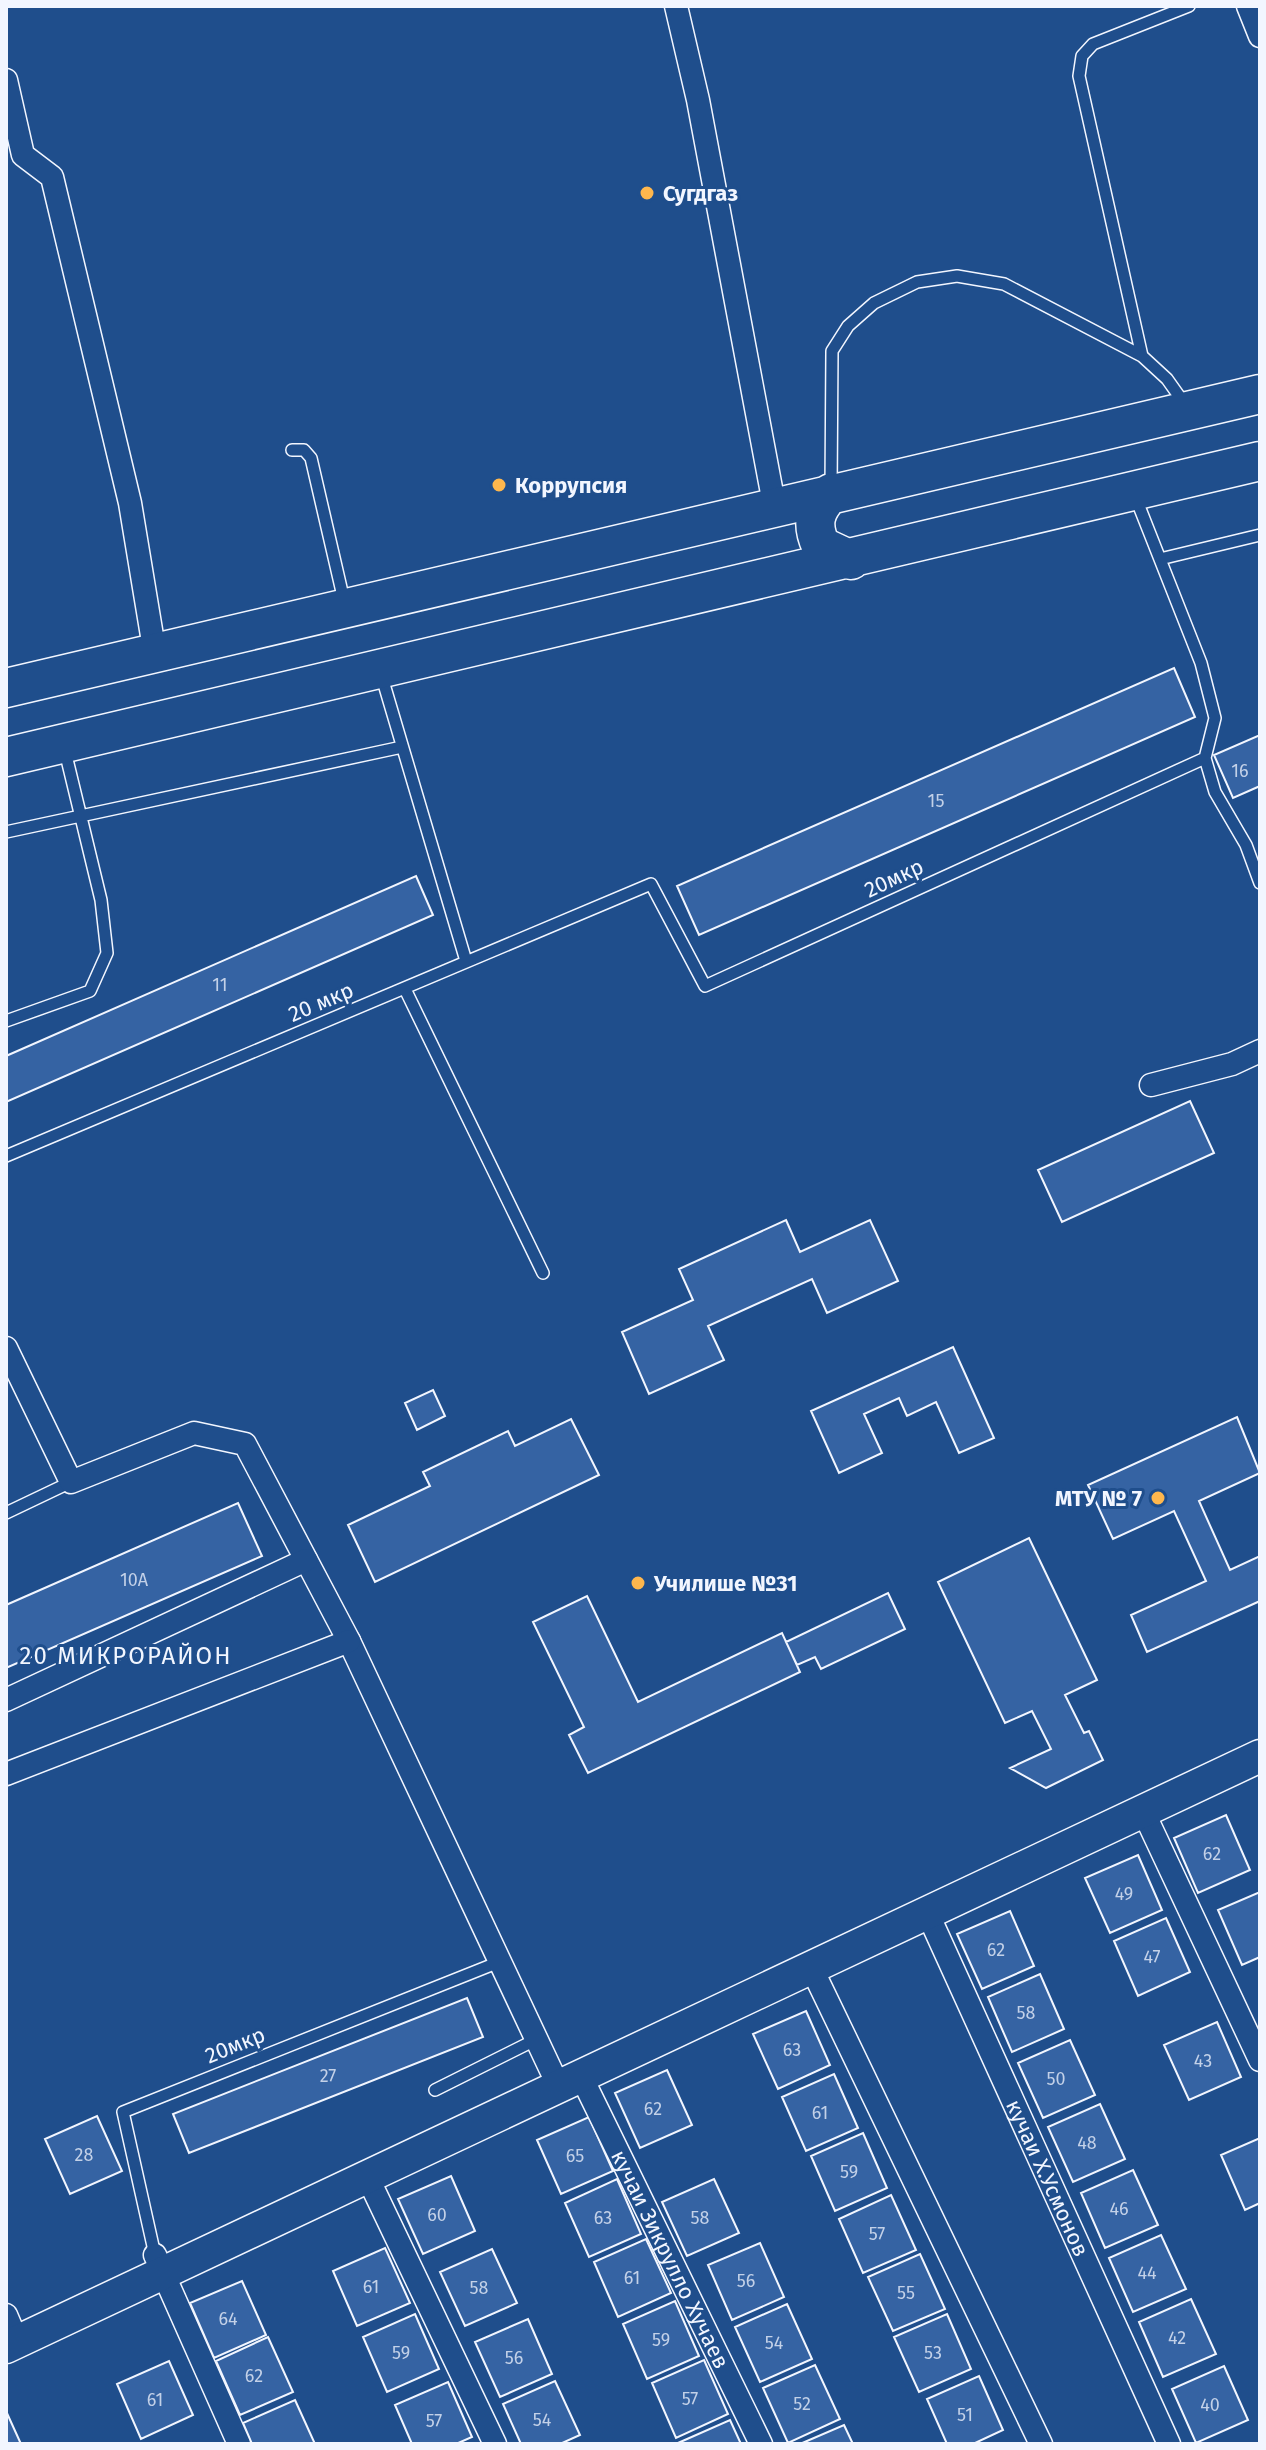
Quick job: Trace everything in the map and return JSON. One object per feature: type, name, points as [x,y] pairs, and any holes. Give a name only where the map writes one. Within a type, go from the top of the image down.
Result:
[{"type":"highway","points":[[6,688],[1260,394]]},
{"type":"highway","points":[[6,757],[1260,461]]},
{"type":"highway","points":[[831,493],[815,516],[815,533],[821,546],[851,560]]},
{"type":"highway","points":[[775,509],[801,529],[801,559],[787,575]]},
{"type":"main road","points":[[10,2334],[159,2263],[366,2174],[812,1969],[1260,1756]]},
{"type":"street","points":[[676,6],[698,100],[775,509]]},
{"type":"street","points":[[1248,6],[1260,36]]},
{"type":"street","points":[[6,80],[23,155],[52,177],[130,503],[155,654]]},
{"type":"street","points":[[1151,1085],[1232,1064],[1260,1051]]},
{"type":"street","points":[[6,1348],[71,1482]]},
{"type":"street","name":"кучаи Зикрулло Хучаев","points":[[71,1482],[194,1433],[245,1444],[349,1641],[537,2039],[569,2079],[761,2444]]},
{"type":"street","points":[[6,1700],[306,1560]]},
{"type":"street","points":[[6,1774],[349,1641]]},
{"type":"street","points":[[1143,1811],[1260,2060]]},
{"type":"street","name":"кучаи Х.Усмонов","points":[[927,1912],[1169,2444]]},
{"type":"street","points":[[812,1969],[1041,2444]]},
{"type":"street","points":[[366,2174],[495,2444]]},
{"type":"street","points":[[159,2263],[239,2444]]},
{"type":"lane","points":[[1142,356],[1079,76],[1082,56],[1093,44],[1189,6]]},
{"type":"lane","points":[[831,493],[832,351],[848,326],[874,303],[917,282],[957,276],[1004,284],[1142,356],[1167,379],[1189,410]]},
{"type":"lane","points":[[292,450],[304,450],[311,458],[346,609]]},
{"type":"lane","points":[[1133,493],[1201,663],[1215,718],[1205,758],[1215,792],[1246,845],[1260,883]]},
{"type":"lane","points":[[1160,559],[1260,535]]},
{"type":"lane","points":[[379,670],[466,961]]},
{"type":"lane","points":[[6,1021],[90,991],[107,953],[101,900],[63,743]]},
{"type":"lane","points":[[6,832],[402,747]]},
{"type":"lane","name":"20мкр","points":[[651,884],[705,986],[1205,758]]},
{"type":"lane","points":[[1246,845],[1260,839]]},
{"type":"lane","name":"20 мкр","points":[[6,1156],[651,884]]},
{"type":"lane","points":[[405,989],[543,1273]]},
{"type":"lane","points":[[6,1513],[71,1482]]},
{"type":"lane","name":"20мкр","points":[[159,2263],[123,2112],[499,1962]]},
{"type":"lane","points":[[435,2090],[537,2039]]},
{"type":"building","points":[[1174,668],[1195,717],[699,935],[677,886]]},
{"type":"building","points":[[1260,735],[1260,786],[1233,798],[1214,755]]},
{"type":"building","points":[[416,876],[433,915],[6,1102],[6,1056]]},
{"type":"building","points":[[1190,1101],[1214,1153],[1062,1222],[1038,1170]]},
{"type":"building","points":[[786,1220],[800,1252],[870,1220],[898,1281],[827,1313],[812,1279],[708,1326],[724,1360],[649,1394],[622,1332],[693,1300],[679,1269]]},
{"type":"building","points":[[953,1347],[994,1438],[959,1453],[936,1402],[907,1416],[899,1398],[864,1414],[882,1453],[839,1473],[811,1411]]},
{"type":"building","points":[[433,1390],[445,1416],[417,1430],[405,1403]]},
{"type":"building","points":[[1237,1417],[1260,1473],[1199,1501],[1230,1570],[1260,1556],[1260,1601],[1147,1652],[1131,1615],[1206,1581],[1174,1511],[1113,1539],[1088,1485]]},
{"type":"building","points":[[571,1419],[599,1475],[375,1582],[348,1525],[430,1486],[423,1472],[508,1431],[515,1446]]},
{"type":"building","points":[[238,1503],[262,1556],[6,1668],[6,1605]]},
{"type":"building","points":[[1029,1538],[1097,1680],[1065,1695],[1084,1733],[1089,1731],[1103,1760],[1046,1788],[1010,1768],[1051,1749],[1032,1711],[1005,1723],[938,1582]]},
{"type":"building","points":[[888,1593],[905,1629],[821,1669],[815,1657],[797,1665],[786,1642]]},
{"type":"building","points":[[587,1596],[638,1702],[782,1633],[800,1672],[588,1773],[569,1735],[584,1727],[533,1622]]},
{"type":"building","points":[[1226,1815],[1250,1870],[1198,1893],[1174,1838]]},
{"type":"building","points":[[1138,1855],[1162,1910],[1110,1933],[1085,1878]]},
{"type":"building","points":[[1260,1892],[1260,1957],[1242,1965],[1218,1910]]},
{"type":"building","points":[[1010,1911],[1034,1966],[982,1989],[957,1934]]},
{"type":"building","points":[[1166,1918],[1190,1972],[1138,1996],[1114,1941]]},
{"type":"building","points":[[1040,1974],[1064,2029],[1012,2052],[988,1997]]},
{"type":"building","points":[[467,1998],[483,2037],[189,2153],[173,2114]]},
{"type":"building","points":[[806,2011],[830,2065],[778,2089],[753,2034]]},
{"type":"building","points":[[1217,2022],[1241,2077],[1189,2100],[1164,2045]]},
{"type":"building","points":[[1070,2040],[1095,2095],[1043,2118],[1018,2063]]},
{"type":"building","points":[[667,2070],[692,2125],[640,2148],[615,2093]]},
{"type":"building","points":[[834,2074],[858,2128],[806,2151],[782,2097]]},
{"type":"building","points":[[1100,2104],[1125,2159],[1073,2182],[1048,2127]]},
{"type":"building","points":[[97,2116],[122,2171],[70,2194],[45,2139]]},
{"type":"building","points":[[589,2117],[613,2171],[561,2194],[537,2140]]},
{"type":"building","points":[[863,2133],[887,2188],[835,2211],[811,2156]]},
{"type":"building","points":[[1260,2138],[1260,2203],[1245,2210],[1221,2155]]},
{"type":"building","points":[[1133,2170],[1158,2225],[1105,2248],[1081,2193]]},
{"type":"building","points":[[451,2176],[475,2231],[423,2254],[398,2199]]},
{"type":"building","points":[[617,2179],[641,2234],[589,2257],[565,2203]]},
{"type":"building","points":[[714,2179],[739,2233],[687,2256],[662,2202]]},
{"type":"building","points":[[891,2195],[916,2250],[863,2273],[839,2219]]},
{"type":"building","points":[[1161,2235],[1186,2289],[1133,2312],[1109,2258]]},
{"type":"building","points":[[646,2239],[671,2293],[618,2317],[594,2262]]},
{"type":"building","points":[[760,2243],[784,2297],[732,2320],[708,2265]]},
{"type":"building","points":[[385,2248],[410,2303],[357,2326],[333,2271]]},
{"type":"building","points":[[492,2249],[517,2303],[465,2326],[440,2272]]},
{"type":"building","points":[[920,2254],[945,2309],[893,2331],[868,2277]]},
{"type":"building","points":[[242,2281],[266,2335],[214,2358],[190,2303]]},
{"type":"building","points":[[1191,2299],[1216,2354],[1163,2377],[1139,2322]]},
{"type":"building","points":[[675,2301],[699,2356],[647,2379],[623,2324]]},
{"type":"building","points":[[787,2304],[812,2359],[760,2382],[735,2327]]},
{"type":"building","points":[[415,2314],[439,2369],[387,2392],[363,2337]]},
{"type":"building","points":[[947,2314],[971,2369],[919,2392],[894,2337]]},
{"type":"building","points":[[528,2319],[552,2374],[500,2397],[475,2342]]},
{"type":"building","points":[[268,2337],[293,2392],[240,2415],[216,2361]]},
{"type":"building","points":[[704,2360],[728,2414],[676,2438],[652,2383]]},
{"type":"building","points":[[169,2361],[193,2415],[141,2439],[117,2384]]},
{"type":"building","points":[[815,2365],[840,2419],[788,2443],[763,2388]]},
{"type":"building","points":[[1224,2366],[1248,2420],[1196,2443],[1172,2389]]},
{"type":"building","points":[[979,2376],[1003,2430],[973,2444],[947,2444],[927,2399]]},
{"type":"building","points":[[555,2381],[580,2435],[560,2444],[521,2444],[503,2404]]},
{"type":"building","points":[[448,2382],[472,2437],[456,2444],[412,2444],[395,2405]]},
{"type":"building","points":[[295,2400],[315,2444],[252,2444],[243,2423]]},
{"type":"building","points":[[6,2411],[21,2444],[6,2444]]},
{"type":"building","points":[[730,2420],[741,2444],[678,2444],[678,2443]]},
{"type":"building","points":[[844,2425],[853,2444],[800,2444]]},
{"type":"place","name":"Сугдгаз","points":[[647,193]]},
{"type":"place","name":"Коррупсия","points":[[499,485]]},
{"type":"place","name":"МТУ № 7","points":[[1158,1498]]},
{"type":"place","name":"Училише №31","points":[[638,1583]]},
{"type":"district","name":"20 МИКРОРАЙОН","points":[[126,1656]]}]
